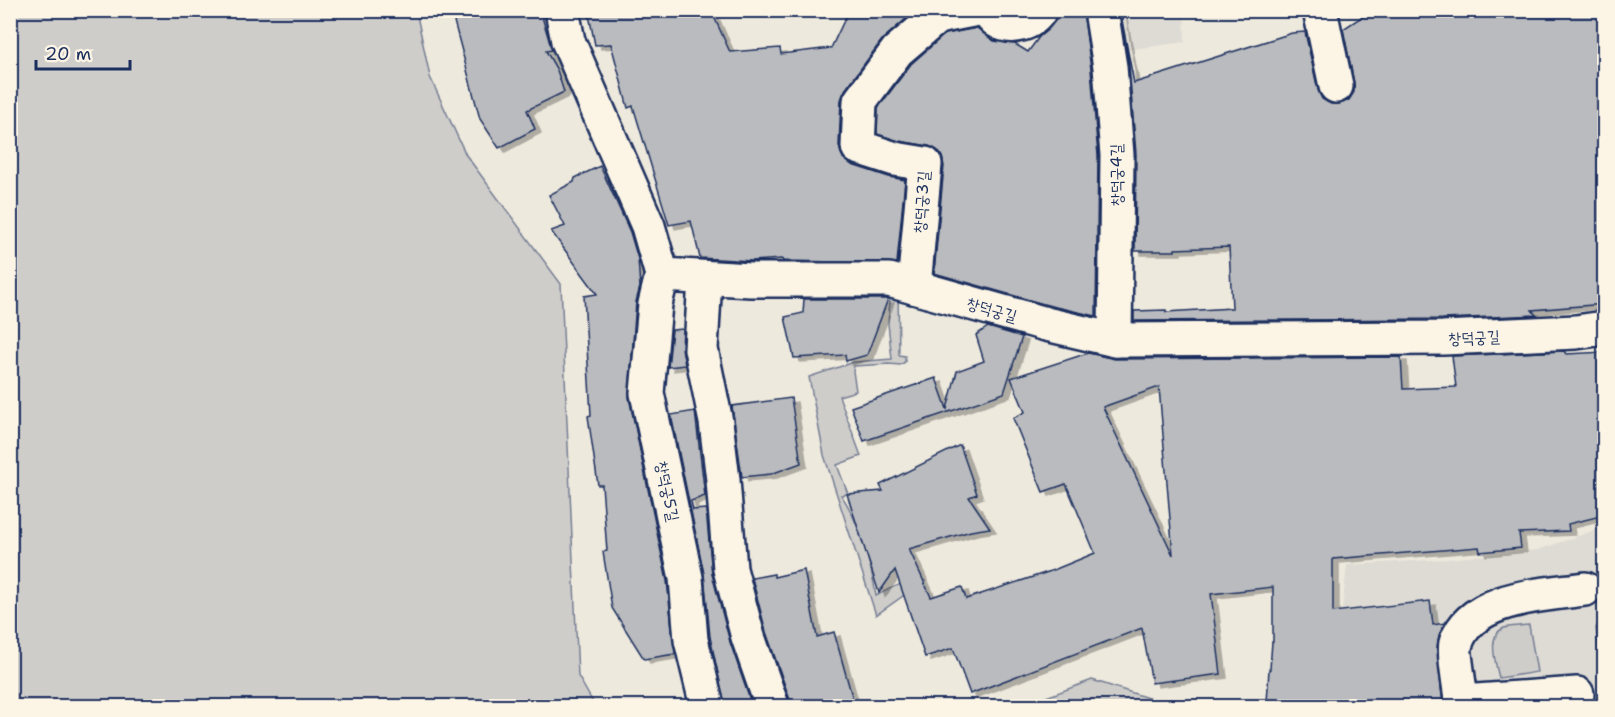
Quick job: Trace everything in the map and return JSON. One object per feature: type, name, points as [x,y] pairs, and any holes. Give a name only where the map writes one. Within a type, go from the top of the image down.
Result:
[{"type":"street","points":[[562,10],[568,41],[648,226],[662,274]]},
{"type":"street","name":"창덕궁3길","points":[[914,287],[925,164],[895,159],[858,147],[860,101],[897,51],[937,17],[972,10]]},
{"type":"street","points":[[987,10],[998,22],[1016,26],[1035,18],[1040,10]]},
{"type":"street","name":"창덕궁4길","points":[[1101,10],[1110,67],[1117,155],[1115,340]]},
{"type":"street","points":[[1320,10],[1336,86]]},
{"type":"street","name":"창덕궁길","points":[[662,274],[705,278],[889,280],[1046,324],[1115,340],[1443,338],[1576,332],[1605,328]]},
{"type":"street","name":"창덕궁5길","points":[[662,274],[655,304],[647,393],[687,578],[691,640],[707,706]]},
{"type":"street","points":[[705,278],[701,350],[716,422],[730,569],[748,637],[772,706]]},
{"type":"street","points":[[1577,694],[1462,704],[1455,644],[1468,621],[1503,601],[1585,589]]},
{"type":"shaded area","points":[[10,11],[416,11],[430,77],[466,155],[561,284],[578,676],[595,706],[11,706]]},
{"type":"shaded area","points":[[1106,11],[1184,11],[1185,42],[1112,52]]},
{"type":"shaded area","points":[[891,288],[898,290],[899,355],[905,356],[905,362],[900,365],[854,366],[856,391],[839,396],[861,456],[837,465],[848,494],[841,495],[853,517],[863,544],[876,596],[898,585],[924,581],[876,615],[824,455],[809,377],[854,362],[892,359],[888,324]]},
{"type":"shaded area","points":[[1604,527],[1604,706],[1340,706],[1340,628],[1347,565],[1538,550]]},
{"type":"shaded area","points":[[1604,613],[1604,705],[1596,628]]},
{"type":"shaded area","points":[[1529,625],[1537,672],[1499,678],[1494,650],[1495,637],[1504,628]]},
{"type":"shaded area","points":[[1092,680],[1173,706],[1022,706]]},
{"type":"building","points":[[451,10],[540,10],[552,50],[546,51],[557,70],[564,92],[527,110],[535,129],[499,148],[480,119]]},
{"type":"building","points":[[588,10],[711,10],[730,52],[780,48],[781,54],[831,48],[849,10],[916,10],[882,40],[845,90],[841,100],[839,146],[843,158],[852,165],[905,180],[897,263],[700,258],[691,221],[669,225],[633,106],[628,108],[611,44],[595,45]]},
{"type":"building","points":[[1058,10],[1083,10],[1091,69],[1098,156],[1096,316],[1051,306],[934,273],[944,166],[942,157],[937,150],[929,146],[899,141],[877,134],[878,108],[911,64],[945,34],[977,28],[994,41],[1015,44],[1028,52],[1055,21]]},
{"type":"building","points":[[1120,10],[1134,83],[1292,33],[1305,32],[1322,99],[1331,104],[1339,104],[1349,100],[1354,92],[1343,29],[1366,14],[1393,13],[1392,10],[1605,10],[1605,304],[1532,310],[1536,315],[1443,319],[1134,321],[1134,311],[1166,310],[1166,312],[1232,308],[1229,247],[1135,251],[1136,154],[1129,66]]},
{"type":"building","points":[[600,166],[630,232],[638,259],[640,287],[636,302],[629,397],[667,581],[675,654],[644,659],[612,608],[603,552],[607,551],[602,485],[598,485],[588,416],[591,415],[584,296],[597,294],[551,231],[565,226],[549,195],[574,182],[575,178]]},
{"type":"building","points":[[804,299],[888,299],[867,355],[846,361],[845,355],[794,358],[785,317],[803,313]]},
{"type":"building","points":[[988,327],[1022,337],[1004,393],[864,441],[851,407],[936,378],[947,409],[957,371],[984,361],[976,335]]},
{"type":"building","points":[[683,329],[682,348],[685,365],[668,367],[672,330]]},
{"type":"building","points":[[1564,351],[1566,354],[1605,352],[1605,515],[1568,524],[1569,531],[1519,533],[1521,548],[1480,552],[1479,547],[1333,559],[1333,612],[1430,601],[1433,625],[1445,623],[1439,635],[1437,648],[1443,706],[1376,706],[1375,702],[1267,703],[1273,642],[1273,587],[1211,594],[1221,674],[1152,683],[1142,628],[970,694],[953,648],[925,657],[895,570],[879,593],[847,494],[883,491],[880,485],[960,445],[977,494],[969,497],[990,528],[971,531],[909,549],[931,597],[962,587],[966,599],[1051,571],[1095,553],[1066,484],[1043,492],[1013,418],[1025,412],[1011,378],[1088,353],[1115,359],[1401,357],[1403,389],[1456,387],[1452,356]],"holes":[[[1159,387],[1173,555],[1103,407]]]},
{"type":"building","points":[[791,398],[801,463],[771,474],[742,477],[732,406]]},
{"type":"building","points":[[695,411],[705,496],[691,501],[693,510],[706,509],[712,574],[730,642],[752,706],[725,706],[710,637],[704,574],[671,415]]},
{"type":"building","points":[[804,570],[817,637],[834,632],[853,700],[832,706],[790,706],[790,700],[766,632],[752,578],[774,574],[774,577]]}]
